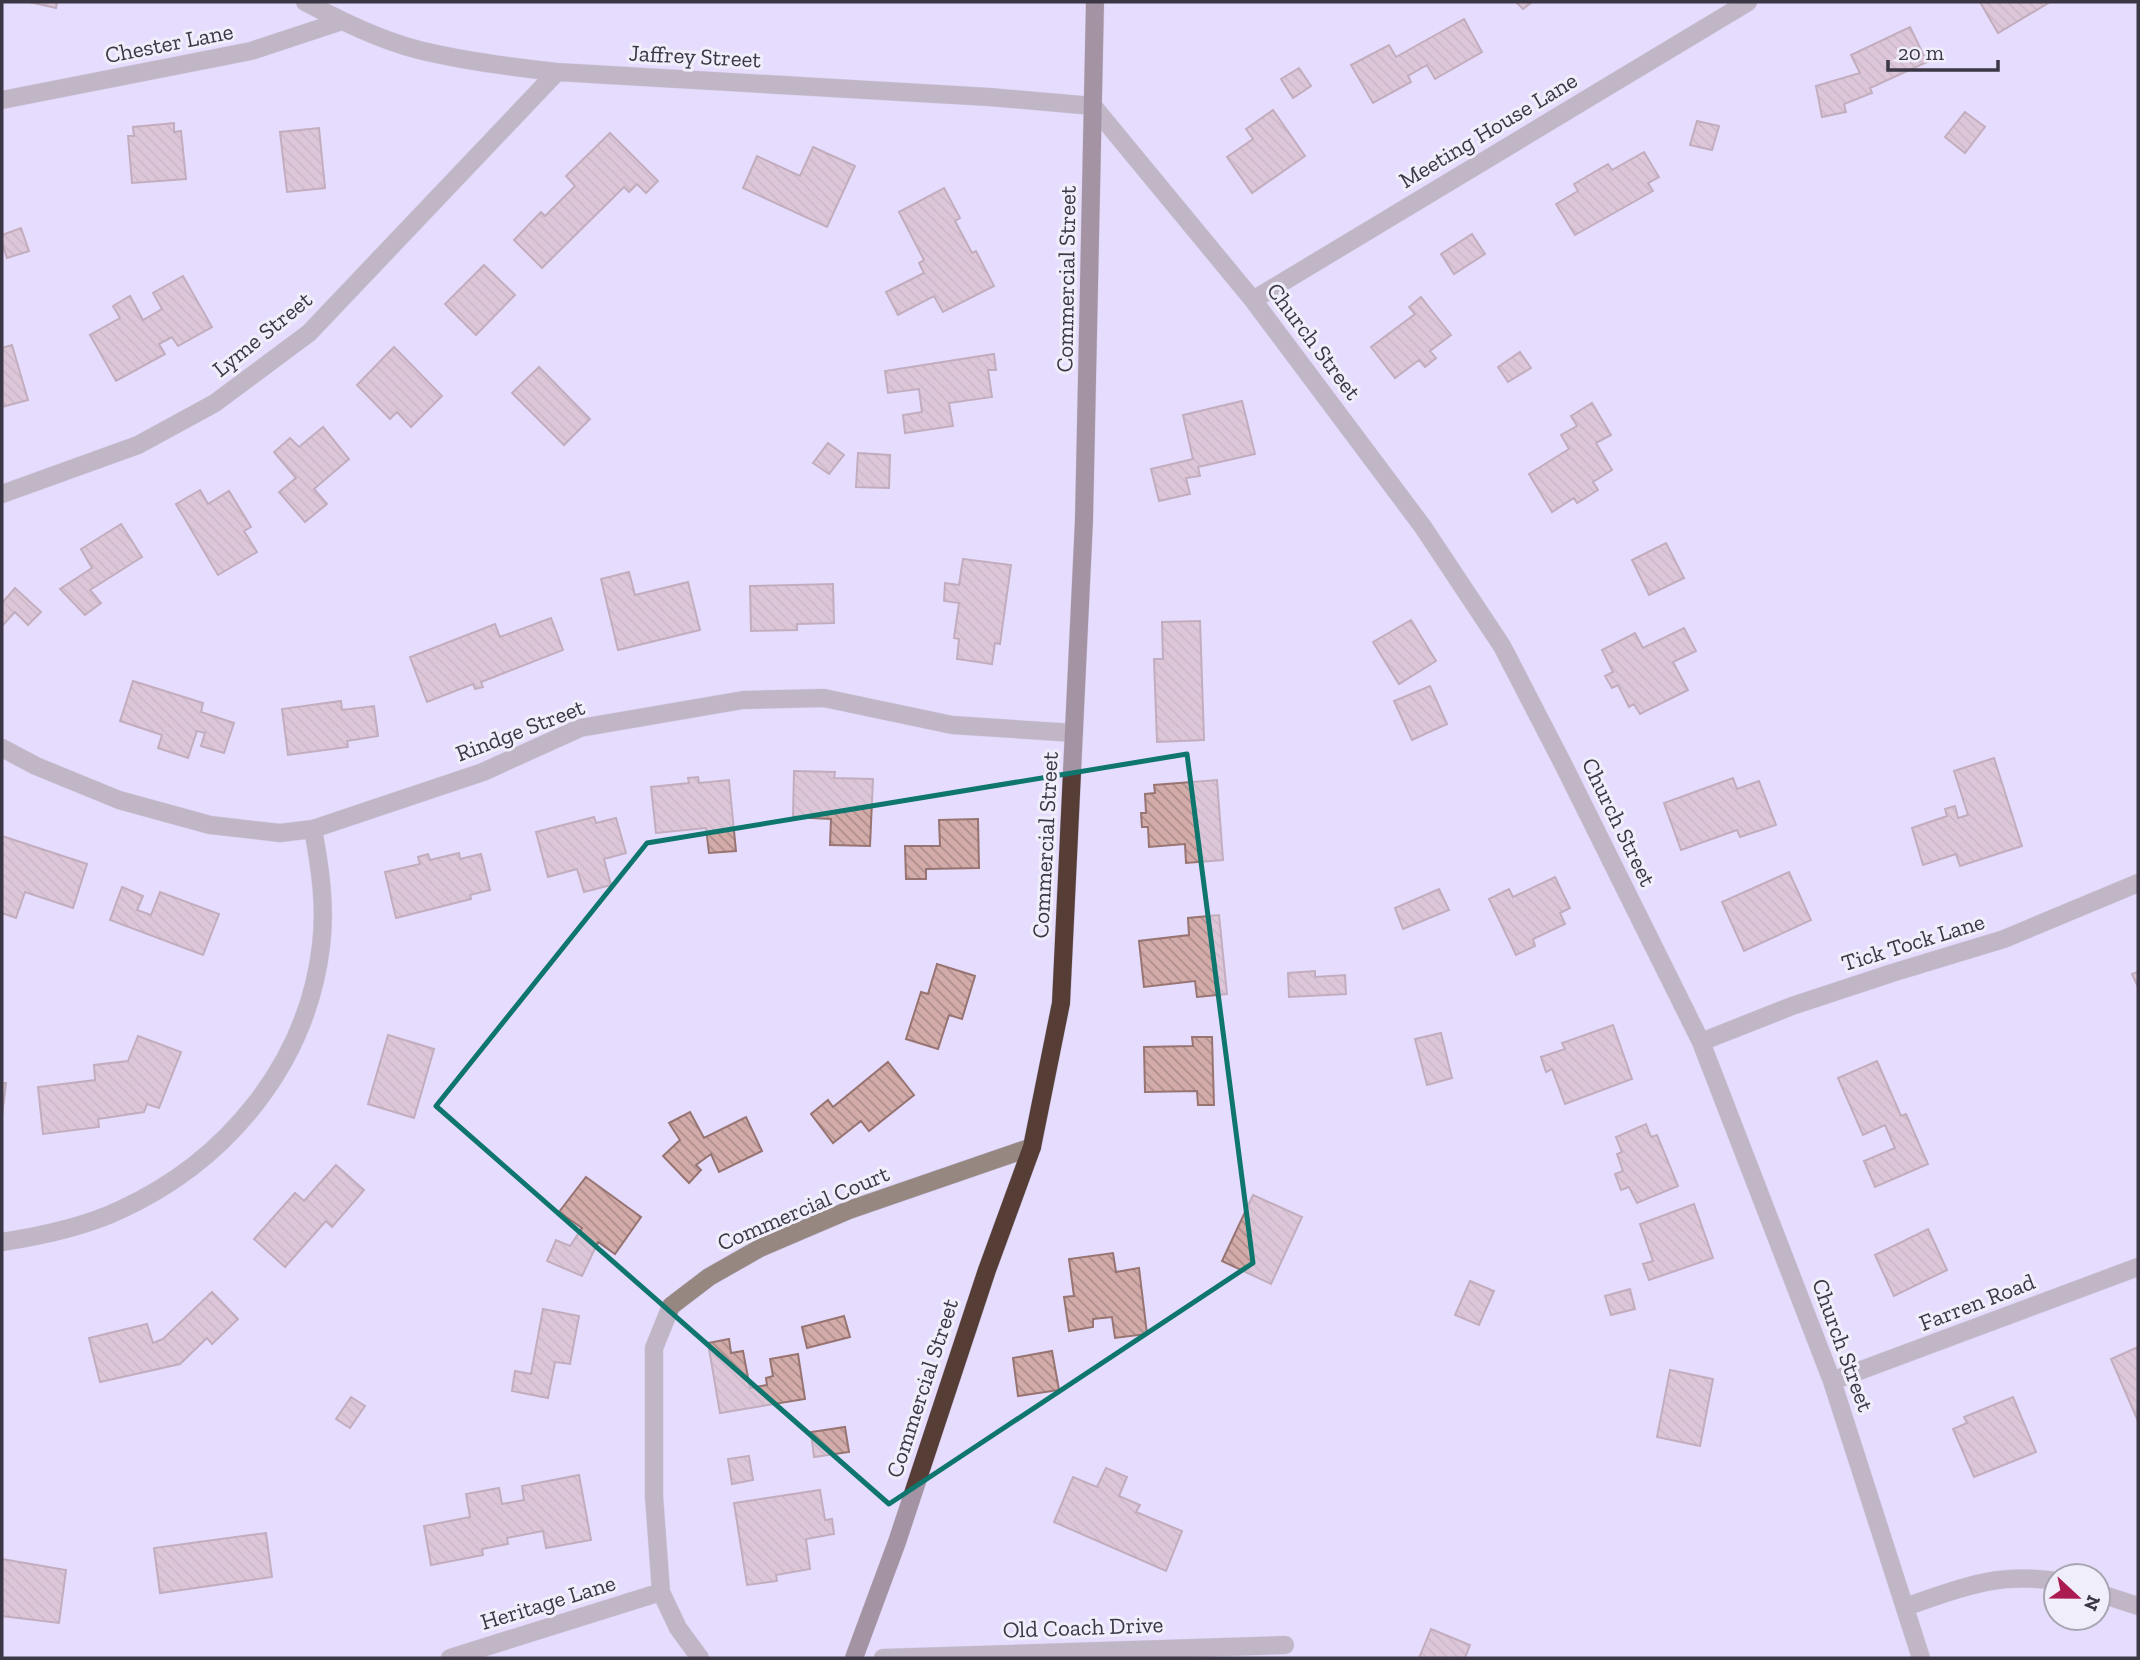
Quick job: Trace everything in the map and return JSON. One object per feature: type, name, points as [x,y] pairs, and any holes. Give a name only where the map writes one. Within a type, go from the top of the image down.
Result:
[{"type":"main road","name":"Commercial Street","points":[[854,1658],[897,1542],[987,1270],[1031,1147],[1061,1003],[1084,520],[1095,2]]},
{"type":"street","name":"Jaffrey Street","points":[[305,2],[342,21],[416,49],[494,64],[557,72],[989,97],[1093,106]]},
{"type":"street","name":"Meeting House Lane","points":[[1253,300],[1748,2]]},
{"type":"street","name":"Chester Lane","points":[[2,100],[251,51],[342,21]]},
{"type":"street","name":"Lyme Street","points":[[2,494],[138,446],[215,403],[309,333],[557,72]]},
{"type":"street","name":"Church Street","points":[[1093,106],[1253,300],[1423,527],[1502,646],[1701,1042],[1832,1381],[1921,1658]]},
{"type":"street","name":"Rindge Street","points":[[2,748],[84,787],[168,815],[209,825],[281,833],[313,829],[483,772],[580,727],[743,700],[824,698],[952,725],[1074,733]]},
{"type":"street","points":[[2,1242],[74,1227],[120,1210],[162,1186],[199,1160],[237,1128],[262,1096],[285,1060],[302,1023],[316,980],[322,944],[323,910],[321,874],[313,829]]},
{"type":"street","name":"Tick Tock Lane","points":[[1701,1042],[1792,1006],[2004,939],[2138,883]]},
{"type":"street","name":"Commercial Court","points":[[700,1658],[678,1628],[661,1592],[654,1496],[654,1348],[671,1306],[709,1277],[760,1248],[849,1210],[1031,1147]]},
{"type":"street","name":"Farren Road","points":[[1832,1381],[2138,1267]]},
{"type":"street","points":[[1905,1607],[1995,1579],[2019,1577],[2042,1579]]},
{"type":"street","name":"Heritage Lane","points":[[450,1658],[661,1592]]},
{"type":"street","points":[[2112,1598],[2138,1606]]},
{"type":"street","name":"Old Coach Drive","points":[[883,1658],[1285,1645]]},
{"type":"highlighted area","points":[[1187,754],[1253,1263],[889,1504],[436,1106],[647,843]]},
{"type":"building","points":[[29,2],[57,2],[56,8]]},
{"type":"building","points":[[1516,2],[1532,2],[1523,9]]},
{"type":"building","points":[[1980,2],[2050,2],[1998,33]]},
{"type":"building","points":[[1464,19],[1482,52],[1435,79],[1427,65],[1408,76],[1411,82],[1373,103],[1351,65],[1389,45],[1396,57]]},
{"type":"building","points":[[1910,27],[1927,62],[1870,88],[1872,93],[1844,104],[1846,112],[1822,117],[1816,86],[1860,73],[1851,55]]},
{"type":"building","points":[[1299,68],[1311,86],[1293,98],[1281,79]]},
{"type":"building","points":[[1273,110],[1305,156],[1252,193],[1227,157],[1253,139],[1246,129]]},
{"type":"building","points":[[1965,112],[1985,127],[1965,153],[1945,137]]},
{"type":"building","points":[[1697,121],[1719,126],[1712,150],[1690,145]]},
{"type":"building","points":[[174,123],[174,132],[181,131],[186,179],[132,183],[128,136],[134,136],[133,127]]},
{"type":"building","points":[[319,128],[325,188],[287,192],[280,132]]},
{"type":"building","points":[[610,133],[658,181],[646,193],[637,184],[629,192],[624,187],[542,268],[514,240],[541,212],[545,216],[575,186],[566,176]]},
{"type":"building","points":[[813,147],[855,166],[827,227],[743,188],[757,156],[800,176]]},
{"type":"building","points":[[1644,152],[1659,177],[1648,183],[1653,191],[1575,235],[1556,204],[1578,191],[1574,184],[1608,164],[1612,170]]},
{"type":"building","points":[[944,188],[960,218],[955,221],[972,253],[976,251],[994,286],[943,312],[934,296],[898,315],[886,292],[924,273],[919,263],[924,260],[899,212]]},
{"type":"building","points":[[21,228],[29,251],[7,258],[2,235]]},
{"type":"building","points":[[1472,234],[1485,254],[1454,274],[1441,254]]},
{"type":"building","points":[[484,265],[515,295],[476,335],[445,304]]},
{"type":"building","points":[[183,276],[212,327],[178,346],[172,337],[159,344],[165,354],[116,381],[90,335],[120,318],[113,306],[130,296],[143,320],[162,309],[153,293]]},
{"type":"building","points":[[1421,297],[1451,335],[1430,351],[1436,358],[1425,367],[1419,360],[1395,378],[1371,347],[1415,314],[1409,307]]},
{"type":"building","points":[[12,345],[28,400],[2,407],[2,348]]},
{"type":"building","points":[[394,347],[442,396],[411,427],[397,412],[390,419],[357,385]]},
{"type":"building","points":[[1520,352],[1531,368],[1508,382],[1498,367]]},
{"type":"building","points":[[994,354],[996,370],[988,370],[992,397],[949,403],[953,426],[905,433],[903,415],[922,412],[919,389],[888,393],[885,371]]},
{"type":"building","points":[[539,367],[590,419],[564,445],[512,393]]},
{"type":"building","points":[[1242,401],[1255,454],[1198,467],[1200,476],[1186,478],[1190,494],[1159,501],[1151,469],[1193,459],[1183,415]]},
{"type":"building","points":[[1592,403],[1611,435],[1596,443],[1612,470],[1593,482],[1598,490],[1577,503],[1574,498],[1552,512],[1529,474],[1569,449],[1561,435],[1577,426],[1571,416]]},
{"type":"building","points":[[323,427],[349,459],[314,489],[327,504],[305,522],[279,492],[296,478],[274,452],[290,438],[299,447]]},
{"type":"building","points":[[828,443],[844,455],[829,474],[813,463]]},
{"type":"building","points":[[858,453],[890,455],[889,488],[856,487]]},
{"type":"building","points":[[200,490],[208,504],[229,491],[251,527],[244,531],[257,552],[218,575],[176,504]]},
{"type":"building","points":[[121,524],[142,557],[90,590],[101,603],[85,615],[60,589],[92,568],[81,549]]},
{"type":"building","points":[[1666,543],[1684,578],[1649,595],[1632,560]]},
{"type":"building","points":[[963,559],[1011,565],[1000,644],[995,643],[992,664],[957,659],[959,639],[954,638],[959,603],[944,601],[945,583],[959,585]]},
{"type":"building","points":[[629,572],[635,595],[688,582],[700,630],[618,650],[601,579]]},
{"type":"building","points":[[833,584],[834,623],[797,624],[797,630],[751,631],[750,586]]},
{"type":"building","points":[[15,588],[41,612],[28,625],[15,612],[2,626],[2,603]]},
{"type":"building","points":[[551,618],[563,650],[481,682],[483,687],[475,689],[473,684],[427,702],[410,657],[495,624],[500,637]]},
{"type":"building","points":[[1411,620],[1436,661],[1399,684],[1373,642]]},
{"type":"building","points":[[1200,621],[1204,740],[1157,742],[1154,659],[1163,659],[1162,622]]},
{"type":"building","points":[[1684,628],[1696,651],[1673,662],[1688,690],[1640,714],[1634,704],[1629,707],[1618,685],[1612,688],[1605,676],[1613,672],[1602,650],[1635,633],[1643,648]]},
{"type":"building","points":[[133,681],[203,703],[201,712],[234,723],[224,753],[201,746],[205,733],[197,731],[188,758],[158,748],[162,735],[120,721]]},
{"type":"building","points":[[1430,686],[1447,724],[1412,740],[1394,701]]},
{"type":"building","points":[[341,701],[342,710],[374,706],[378,736],[347,741],[348,747],[288,755],[282,709]]},
{"type":"building","points":[[1994,758],[2022,846],[1960,866],[1956,854],[1923,865],[1912,828],[1947,816],[1945,809],[1955,806],[1958,818],[1968,815],[1954,771]]},
{"type":"building","points":[[794,771],[835,772],[834,778],[873,779],[870,846],[830,845],[831,819],[793,817]]},
{"type":"building","points":[[698,777],[699,783],[729,780],[736,851],[709,853],[706,828],[656,833],[651,787],[689,783],[688,778]]},
{"type":"building","points":[[1733,778],[1737,789],[1759,781],[1776,825],[1740,837],[1737,830],[1681,850],[1664,803]]},
{"type":"building","points":[[1217,780],[1223,860],[1186,863],[1185,844],[1149,847],[1148,827],[1142,827],[1141,813],[1146,813],[1145,794],[1155,793],[1154,785]]},
{"type":"building","points":[[594,817],[596,823],[616,818],[626,853],[604,859],[611,885],[584,892],[577,869],[548,877],[536,832]]},
{"type":"building","points":[[978,819],[979,868],[926,869],[926,879],[906,879],[905,846],[940,846],[939,820]]},
{"type":"building","points":[[2,836],[87,864],[73,908],[25,892],[16,918],[2,913]]},
{"type":"building","points":[[459,853],[460,859],[481,854],[490,890],[470,895],[471,899],[396,918],[385,872],[420,864],[418,857],[428,854],[430,860]]},
{"type":"building","points":[[1789,872],[1811,920],[1744,951],[1722,902]]},
{"type":"building","points":[[1555,877],[1570,908],[1560,913],[1565,924],[1533,939],[1535,946],[1516,955],[1489,899],[1509,889],[1513,897]]},
{"type":"building","points":[[122,887],[143,896],[137,910],[151,915],[160,892],[219,914],[203,955],[110,920]]},
{"type":"building","points":[[1439,889],[1449,910],[1403,929],[1395,908]]},
{"type":"building","points":[[1219,915],[1227,994],[1197,997],[1195,981],[1144,987],[1139,941],[1189,935],[1188,918]]},
{"type":"building","points":[[937,964],[975,976],[962,1019],[949,1015],[938,1049],[906,1039],[921,992],[928,994]]},
{"type":"building","points":[[1315,971],[1315,977],[1345,975],[1346,994],[1289,997],[1288,973]]},
{"type":"building","points":[[2138,972],[2138,987],[2132,974]]},
{"type":"building","points":[[1613,1025],[1632,1079],[1565,1104],[1552,1069],[1546,1072],[1541,1057],[1565,1049],[1562,1043]]},
{"type":"building","points":[[1441,1033],[1452,1078],[1427,1085],[1415,1039]]},
{"type":"building","points":[[388,1035],[434,1049],[414,1118],[368,1104]]},
{"type":"building","points":[[138,1036],[181,1052],[159,1108],[147,1104],[144,1112],[98,1119],[99,1127],[43,1134],[38,1087],[95,1080],[94,1065],[128,1061]]},
{"type":"building","points":[[1192,1037],[1212,1037],[1214,1105],[1198,1105],[1197,1091],[1145,1092],[1144,1047],[1193,1046]]},
{"type":"building","points":[[1877,1061],[1901,1116],[1906,1114],[1928,1164],[1875,1187],[1864,1161],[1895,1148],[1885,1125],[1863,1135],[1838,1078]]},
{"type":"building","points":[[888,1062],[914,1095],[869,1131],[861,1121],[833,1143],[811,1114],[828,1100],[833,1107]]},
{"type":"building","points":[[2,1083],[6,1083],[2,1116]]},
{"type":"building","points":[[690,1112],[704,1138],[746,1117],[762,1151],[719,1172],[711,1154],[696,1165],[701,1170],[689,1183],[663,1156],[680,1140],[669,1123]]},
{"type":"building","points":[[1646,1124],[1651,1137],[1657,1135],[1678,1186],[1637,1203],[1629,1187],[1621,1190],[1615,1174],[1623,1171],[1617,1154],[1622,1152],[1616,1137]]},
{"type":"building","points":[[336,1165],[364,1190],[332,1227],[326,1221],[285,1267],[254,1239],[295,1193],[304,1201]]},
{"type":"building","points":[[586,1177],[641,1217],[615,1254],[598,1242],[582,1276],[547,1261],[556,1240],[570,1246],[582,1228],[559,1212]]},
{"type":"building","points":[[1253,1195],[1302,1217],[1271,1284],[1222,1261]]},
{"type":"building","points":[[1694,1204],[1713,1258],[1649,1280],[1643,1264],[1653,1261],[1640,1224]]},
{"type":"building","points":[[1928,1229],[1947,1270],[1894,1296],[1875,1255]]},
{"type":"building","points":[[1113,1253],[1116,1272],[1139,1268],[1147,1334],[1115,1338],[1112,1317],[1093,1319],[1093,1327],[1069,1331],[1064,1297],[1074,1296],[1069,1259]]},
{"type":"building","points":[[1470,1281],[1494,1291],[1479,1325],[1455,1315]]},
{"type":"building","points":[[1630,1289],[1635,1309],[1611,1315],[1605,1296]]},
{"type":"building","points":[[212,1292],[238,1319],[212,1344],[207,1338],[180,1364],[100,1382],[89,1338],[147,1324],[153,1343],[163,1339]]},
{"type":"building","points":[[543,1309],[579,1316],[570,1364],[555,1362],[548,1398],[512,1391],[515,1371],[531,1374]]},
{"type":"building","points":[[844,1316],[850,1337],[807,1348],[802,1327]]},
{"type":"building","points":[[729,1339],[731,1353],[743,1351],[750,1388],[767,1385],[766,1378],[773,1376],[770,1359],[798,1354],[805,1399],[720,1413],[708,1343]]},
{"type":"building","points":[[2138,1347],[2138,1421],[2111,1359]]},
{"type":"building","points":[[1052,1351],[1059,1390],[1018,1396],[1013,1358]]},
{"type":"building","points":[[1670,1370],[1713,1379],[1700,1446],[1657,1437]]},
{"type":"building","points":[[351,1397],[365,1406],[350,1428],[336,1419]]},
{"type":"building","points":[[2013,1397],[2036,1452],[1974,1477],[1953,1429],[1967,1423],[1964,1417]]},
{"type":"building","points":[[845,1427],[849,1452],[814,1457],[811,1432]]},
{"type":"building","points":[[749,1456],[753,1480],[732,1484],[728,1459]]},
{"type":"building","points":[[1106,1468],[1127,1477],[1119,1496],[1140,1505],[1136,1512],[1182,1531],[1166,1571],[1054,1522],[1073,1477],[1097,1487]]},
{"type":"building","points":[[579,1475],[591,1540],[546,1548],[543,1531],[507,1538],[508,1544],[482,1549],[483,1555],[431,1565],[424,1526],[470,1517],[466,1494],[499,1488],[502,1504],[524,1500],[522,1486]]},
{"type":"building","points":[[820,1490],[825,1520],[832,1519],[834,1534],[806,1539],[810,1569],[776,1575],[777,1581],[747,1585],[734,1503]]},
{"type":"building","points":[[266,1533],[272,1577],[160,1593],[154,1548]]},
{"type":"building","points":[[2,1559],[66,1570],[59,1623],[2,1616]]},
{"type":"building","points":[[1431,1629],[1470,1645],[1465,1658],[1419,1658]]}]
